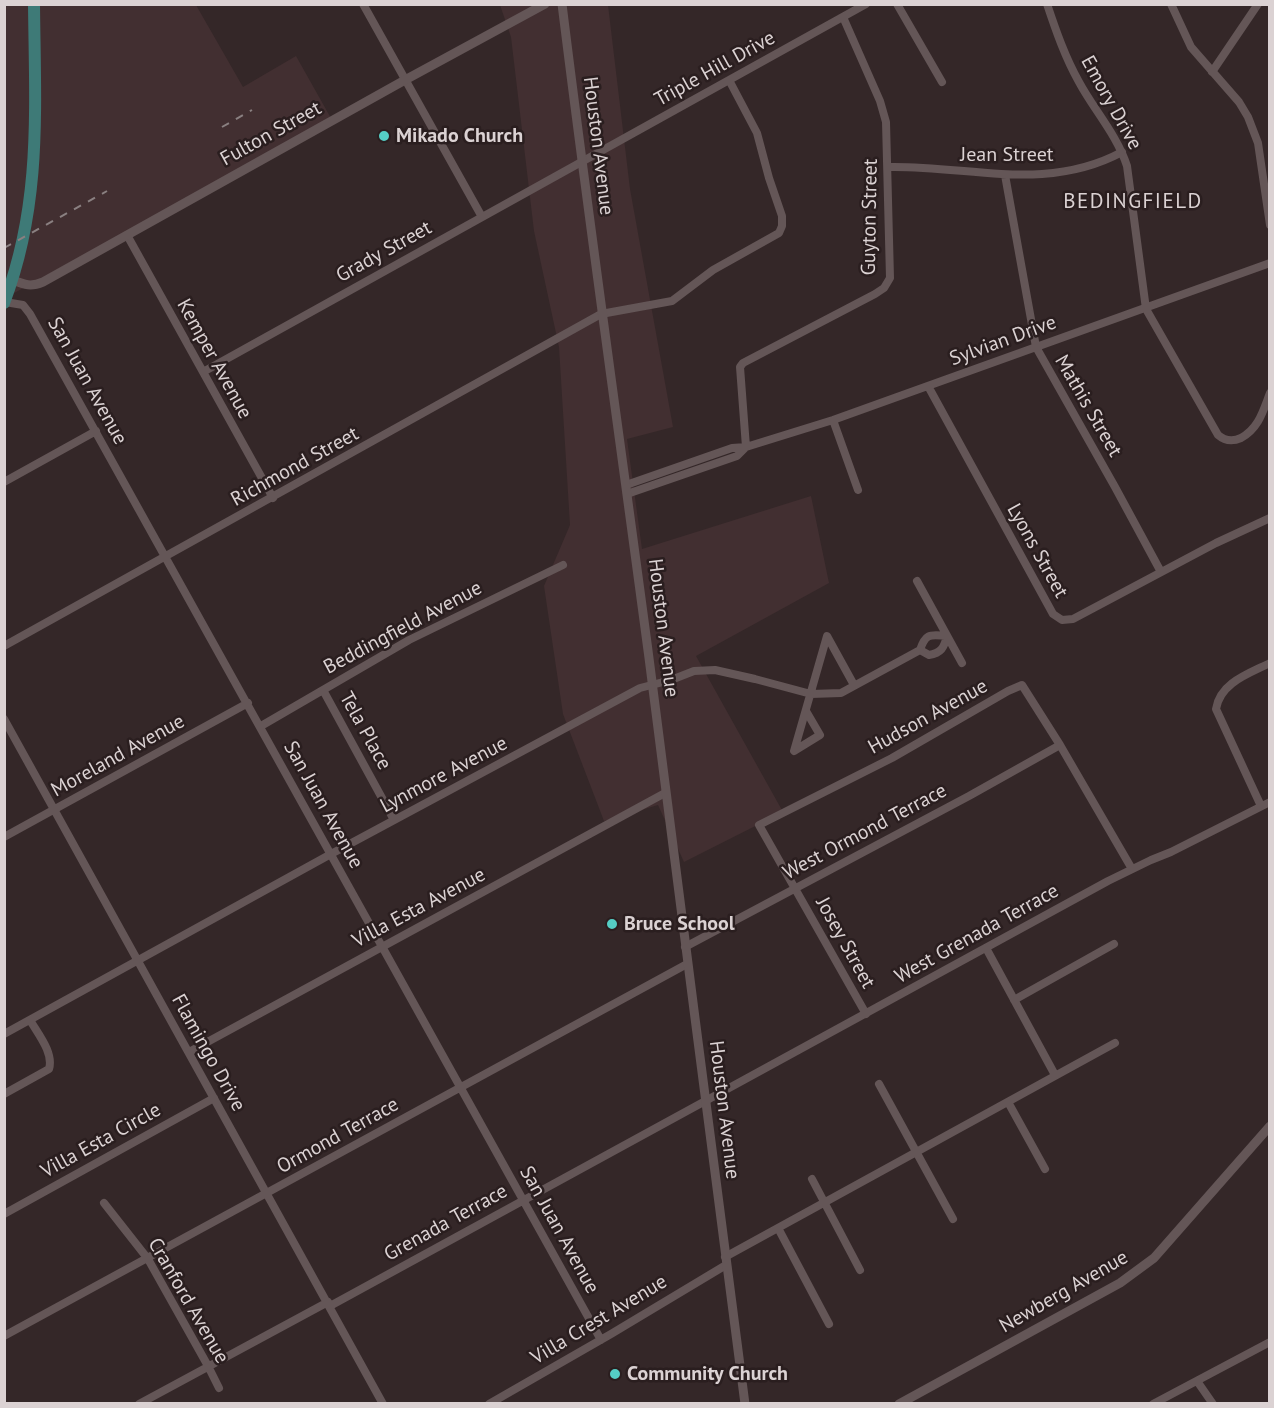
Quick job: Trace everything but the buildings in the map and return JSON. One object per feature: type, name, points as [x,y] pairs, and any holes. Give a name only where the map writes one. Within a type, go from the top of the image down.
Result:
[{"type":"main road","points":[[5,303],[13,280],[29,212],[35,163],[34,4]]},
{"type":"street","points":[[363,4],[482,217]]},
{"type":"street","name":"Fulton Street","points":[[13,280],[27,286],[35,286],[545,4]]},
{"type":"street","name":"Houston Avenue","points":[[562,4],[745,1403]]},
{"type":"street","points":[[897,4],[942,82]]},
{"type":"street","name":"Emory Drive","points":[[1047,4],[1062,47],[1079,82],[1122,152],[1127,166],[1146,309],[1218,435],[1222,439],[1236,440],[1254,429],[1269,393]]},
{"type":"street","points":[[1171,4],[1187,40],[1239,102],[1248,117],[1257,143],[1267,194],[1269,225]]},
{"type":"street","points":[[1212,72],[1258,4]]},
{"type":"street","name":"Triple Hill Drive","points":[[581,162],[866,5]]},
{"type":"street","name":"Guyton Street","points":[[746,447],[739,372],[743,363],[875,294],[888,282],[890,263],[885,117],[843,17]]},
{"type":"street","name":"Richmond Street","points":[[4,646],[166,558],[601,314],[668,303],[713,270],[775,236],[782,230],[782,216],[757,133],[729,80]]},
{"type":"street","name":"Jean Street","points":[[888,167],[1005,175],[1072,171],[1095,165],[1122,152]]},
{"type":"street","name":"Grady Street","points":[[203,372],[581,162]]},
{"type":"street","name":"Mathis Street","points":[[1005,175],[1036,346],[1161,572]]},
{"type":"street","name":"Kemper Avenue","points":[[127,235],[273,498]]},
{"type":"street","name":"Sylvian Drive","points":[[627,490],[732,448],[746,447],[833,420],[1269,263]]},
{"type":"street","name":"San Juan Avenue","points":[[5,303],[20,304],[26,308],[261,726],[601,1340]]},
{"type":"street","name":"Lyons Street","points":[[927,386],[1056,618],[1073,619],[1216,543],[1269,518]]},
{"type":"street","points":[[833,420],[858,490]]},
{"type":"street","points":[[4,482],[96,431]]},
{"type":"street","name":"Beddingfield Avenue","points":[[261,726],[441,623],[563,565]]},
{"type":"street","points":[[917,581],[962,663]]},
{"type":"street","name":"Lynmore Avenue","points":[[4,1034],[627,694],[694,671],[715,670],[811,694],[841,693],[920,650],[923,640],[931,635],[947,636],[944,648],[937,654],[929,655],[920,650]]},
{"type":"street","points":[[806,711],[820,735],[794,751],[827,636],[854,685]]},
{"type":"street","points":[[1261,806],[1216,710],[1217,699],[1225,688],[1269,663]]},
{"type":"street","name":"Hudson Avenue","points":[[759,825],[892,758],[1022,685],[1060,744]]},
{"type":"street","name":"Tela Place","points":[[323,690],[394,820]]},
{"type":"street","name":"Moreland Avenue","points":[[4,837],[248,703]]},
{"type":"street","name":"Flamingo Drive","points":[[4,719],[383,1404]]},
{"type":"street","points":[[1060,744],[1132,868]]},
{"type":"street","name":"West Ormond Terrace","points":[[685,947],[969,796],[1060,744]]},
{"type":"street","name":"Villa Esta Avenue","points":[[189,1052],[665,793]]},
{"type":"street","name":"West Grenada Terrace","points":[[705,1101],[1132,868],[1171,852],[1269,802]]},
{"type":"street","name":"Josey Street","points":[[759,825],[866,1014]]},
{"type":"street","points":[[1014,1000],[1114,944]]},
{"type":"street","points":[[986,948],[1056,1075]]},
{"type":"street","name":"Ormond Terrace","points":[[4,1336],[687,964]]},
{"type":"street","points":[[4,1095],[49,1069],[51,1060],[30,1020]]},
{"type":"street","points":[[726,1261],[824,1202],[1115,1043]]},
{"type":"street","points":[[879,1084],[953,1219]]},
{"type":"street","name":"Villa Esta Circle","points":[[4,1214],[214,1098]]},
{"type":"street","name":"Grenada Terrace","points":[[138,1404],[329,1304],[705,1101]]},
{"type":"street","points":[[1008,1102],[1045,1169]]},
{"type":"street","name":"Newberg Avenue","points":[[899,1404],[1051,1322],[1139,1270],[1154,1258],[1269,1126]]},
{"type":"street","points":[[812,1179],[860,1270]]},
{"type":"street","name":"Cranford Avenue","points":[[104,1203],[148,1259],[219,1388]]},
{"type":"street","points":[[778,1228],[829,1324]]},
{"type":"street","name":"Villa Crest Avenue","points":[[489,1404],[601,1340],[726,1261]]},
{"type":"street","points":[[1153,1404],[1269,1342]]},
{"type":"street","points":[[1197,1381],[1213,1404]]},
{"type":"shaded area","points":[[5,5],[196,5],[243,87],[296,56],[332,120],[5,298]]},
{"type":"shaded area","points":[[500,5],[608,5],[630,189],[673,427],[627,439],[642,549],[811,496],[829,583],[696,656],[783,812],[684,862],[658,805],[604,821],[563,714],[544,586],[570,525],[559,347],[534,231],[511,37]]},
{"type":"railway","points":[[222,127],[252,110]]},
{"type":"railway","points":[[4,248],[107,191]]},
{"type":"place","name":"Mikado Church","points":[[384,136]]},
{"type":"place","name":"Bruce School","points":[[612,924]]},
{"type":"place","name":"Community Church","points":[[615,1374]]},
{"type":"district","name":"BEDINGFIELD","points":[[1133,202]]}]
